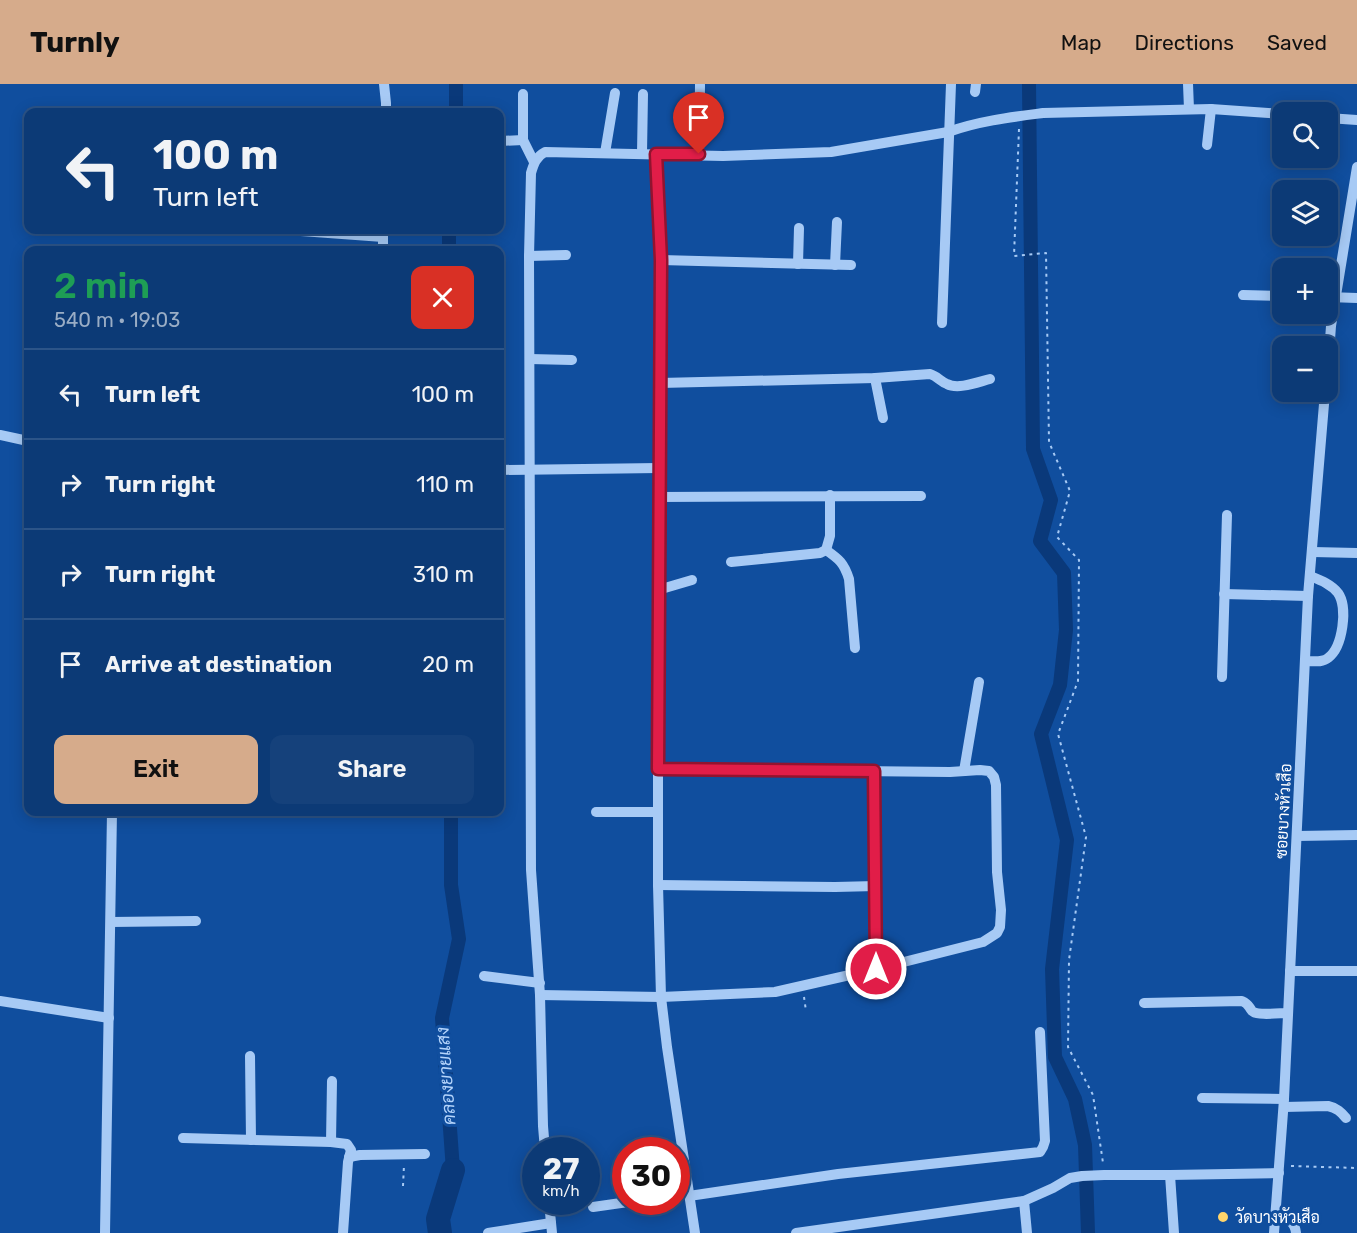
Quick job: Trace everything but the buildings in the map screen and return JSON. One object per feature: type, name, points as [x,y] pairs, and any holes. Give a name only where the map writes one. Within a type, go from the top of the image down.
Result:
[{"type":"street","points":[[384,84],[386,108]]},
{"type":"street","points":[[942,323],[951,84]]},
{"type":"street","points":[[1188,84],[1189,109]]},
{"type":"street","points":[[699,154],[700,85]]},
{"type":"street","points":[[605,153],[615,93]]},
{"type":"street","points":[[523,94],[523,140],[534,162]]},
{"type":"street","points":[[642,153],[643,94]]},
{"type":"street","points":[[1207,145],[1210,109]]},
{"type":"street","points":[[544,1137],[540,983],[531,870],[529,256],[531,173],[538,156],[545,152],[723,156],[831,152],[1043,113],[1210,109],[1272,113]]},
{"type":"street","points":[[1338,119],[1357,120]]},
{"type":"street","points":[[504,141],[523,140]]},
{"type":"street","points":[[656,154],[661,260],[658,497],[658,885],[661,997],[680,1137]]},
{"type":"street","points":[[1338,269],[1355,188],[1357,167]]},
{"type":"street","points":[[835,265],[837,222]]},
{"type":"street","points":[[798,264],[799,228]]},
{"type":"street","points":[[529,256],[566,255]]},
{"type":"street","points":[[661,260],[851,265]]},
{"type":"street","points":[[1243,295],[1272,296]]},
{"type":"street","points":[[1338,297],[1357,298]]},
{"type":"street","points":[[530,359],[572,360]]},
{"type":"street","points":[[660,383],[875,378],[930,374],[950,386],[957,386],[990,379]]},
{"type":"street","points":[[875,378],[883,418]]},
{"type":"street","name":"ซอยบางหัวเสือ","points":[[1274,1233],[1284,1103],[1308,596],[1325,402]]},
{"type":"street","points":[[0,436],[24,440]]},
{"type":"street","points":[[504,470],[659,468]]},
{"type":"street","points":[[731,562],[820,553],[826,550],[830,536],[830,495]]},
{"type":"street","points":[[658,497],[921,496]]},
{"type":"street","points":[[1222,677],[1227,515]]},
{"type":"street","points":[[826,550],[839,559],[849,579],[855,648]]},
{"type":"street","points":[[1313,552],[1357,553]]},
{"type":"street","points":[[1305,661],[1321,661],[1328,658],[1336,649],[1342,633],[1342,602],[1338,593],[1330,585],[1310,576]]},
{"type":"street","points":[[658,590],[692,580]]},
{"type":"street","points":[[1224,594],[1308,596]]},
{"type":"street","points":[[964,771],[979,682]]},
{"type":"street","points":[[540,995],[661,997],[775,992],[983,942],[997,933],[1000,927],[996,785],[989,771],[658,769]]},
{"type":"street","points":[[874,771],[876,969]]},
{"type":"street","points":[[596,812],[658,812]]},
{"type":"street","points":[[105,1233],[112,816]]},
{"type":"street","points":[[1298,836],[1357,835]]},
{"type":"street","points":[[658,885],[876,886]]},
{"type":"street","points":[[111,922],[196,921]]},
{"type":"street","points":[[1290,971],[1357,971]]},
{"type":"street","points":[[484,976],[540,983]]},
{"type":"street","points":[[0,1001],[109,1018]]},
{"type":"street","points":[[1144,1003],[1242,1001],[1249,1004],[1252,1011],[1257,1013],[1288,1014]]},
{"type":"street","points":[[690,1194],[838,1174],[1040,1152],[1045,1141],[1040,1032]]},
{"type":"street","points":[[250,1056],[251,1140]]},
{"type":"street","points":[[331,1142],[332,1081]]},
{"type":"street","points":[[1202,1098],[1328,1106],[1334,1107],[1346,1118]]},
{"type":"street","points":[[183,1138],[349,1144],[351,1150],[343,1233]]},
{"type":"street","points":[[349,1157],[425,1154]]},
{"type":"street","points":[[796,1233],[1024,1201],[1070,1178],[1082,1176],[1280,1170]]},
{"type":"street","points":[[1170,1175],[1174,1233]]},
{"type":"street","points":[[1024,1201],[1027,1233]]},
{"type":"street","points":[[690,1205],[695,1233]]},
{"type":"street","points":[[1276,1213],[1292,1222],[1296,1227],[1296,1233]]},
{"type":"street","points":[[488,1233],[551,1228]]},
{"type":"path","points":[[1019,116],[1014,256],[1046,253],[1049,442],[1070,491],[1057,537],[1079,560],[1078,681],[1058,734],[1086,837],[1069,960],[1068,1047],[1093,1095],[1104,1174]]},
{"type":"path","points":[[403,1186],[404,1155]]},
{"type":"path","points":[[1280,1170],[1357,1168]]},
{"type":"waterway","name":"คลองยายแสง","points":[[456,84],[456,108]]},
{"type":"waterway","points":[[1029,84],[1033,449],[1051,500],[1040,541],[1064,573],[1066,630],[1060,685],[1041,734],[1067,840],[1052,969],[1055,1057],[1075,1099],[1085,1145],[1088,1233]]},
{"type":"waterway","name":"คลองยายแสง","points":[[449,234],[449,246]]},
{"type":"waterway","name":"คลองยายแสง","points":[[451,816],[451,885],[459,939],[442,1018],[453,1170]]},
{"type":"waterway","name":"คลองยายแสง","points":[[440,1233],[438,1219],[453,1170]]},
{"type":"place","name":"วัดบางหัวเสือ","points":[[1223,1217]]},
{"type":"route","points":[[699,154],[656,154],[661,260],[658,769],[874,771],[876,969]]}]
